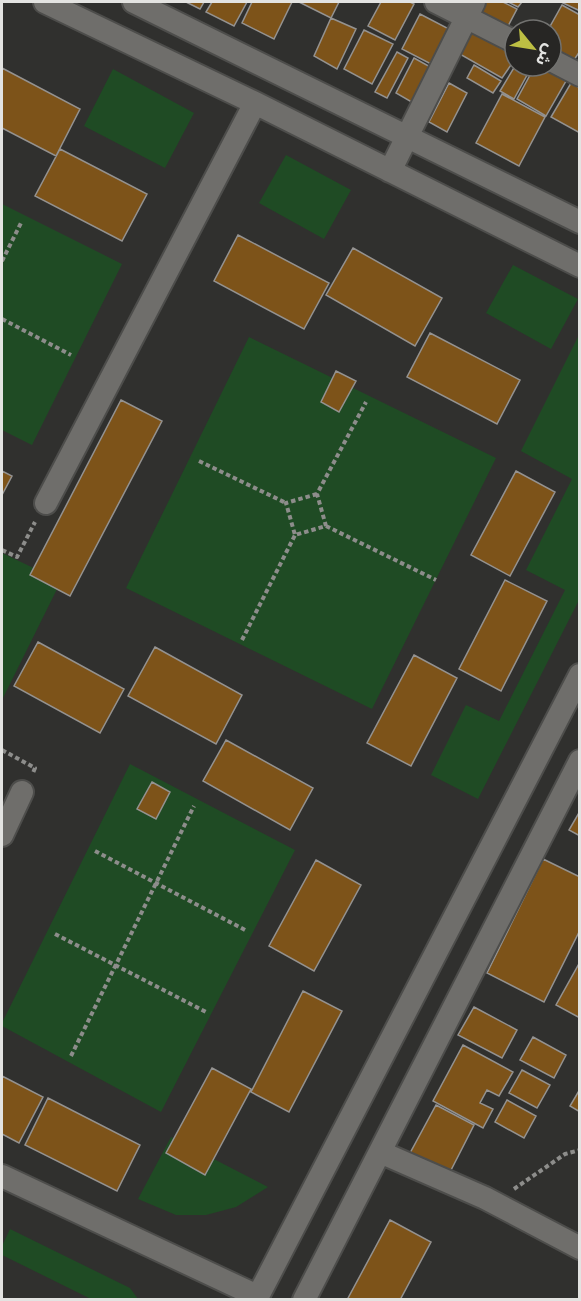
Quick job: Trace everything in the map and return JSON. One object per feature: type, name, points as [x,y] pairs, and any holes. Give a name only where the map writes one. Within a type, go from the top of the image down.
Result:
[{"type":"street","points":[[45,2],[73,7],[255,103],[579,266]]},
{"type":"street","points":[[134,2],[579,222]]},
{"type":"street","points":[[436,2],[470,9],[503,33]]},
{"type":"street","points":[[390,171],[470,9]]},
{"type":"street","points":[[563,66],[579,75]]},
{"type":"street","points":[[46,503],[255,103]]},
{"type":"street","points":[[2,1176],[256,1298],[579,675]]},
{"type":"street","points":[[304,1299],[579,761]]},
{"type":"street","points":[[2,835],[22,792]]},
{"type":"street","points":[[380,1152],[485,1198],[579,1248]]},
{"type":"path","points":[[2,261],[22,221]]},
{"type":"path","points":[[2,319],[71,355]]},
{"type":"path","points":[[326,526],[317,494],[366,402]]},
{"type":"path","points":[[198,461],[286,503],[317,494]]},
{"type":"path","points":[[2,550],[17,557],[46,503]]},
{"type":"path","points":[[242,640],[295,535],[286,503]]},
{"type":"path","points":[[295,535],[326,526],[436,580]]},
{"type":"path","points":[[71,1056],[194,806]]},
{"type":"path","points":[[95,851],[247,931]]},
{"type":"path","points":[[55,934],[206,1012]]},
{"type":"path","points":[[485,1198],[507,1194],[565,1154],[579,1150]]},
{"type":"green space","points":[[113,69],[194,113],[165,168],[84,126]]},
{"type":"green space","points":[[286,155],[351,190],[324,239],[259,203]]},
{"type":"green space","points":[[2,204],[122,264],[32,445],[2,430]]},
{"type":"green space","points":[[513,265],[578,299],[551,349],[486,313]]},
{"type":"green space","points":[[579,335],[579,600],[478,799],[431,775],[466,705],[499,721],[565,590],[526,570],[572,479],[521,451]]},
{"type":"green space","points":[[249,337],[496,458],[372,709],[126,588]]},
{"type":"green space","points":[[2,553],[61,581],[2,700]]},
{"type":"green space","points":[[130,764],[295,850],[161,1112],[2,1026]]},
{"type":"green space","points":[[171,1137],[268,1187],[236,1207],[206,1215],[176,1215],[138,1199]]},
{"type":"green space","points":[[10,1229],[130,1288],[138,1299],[91,1299],[2,1255],[2,1246]]},
{"type":"building","points":[[186,2],[204,2],[200,9]]},
{"type":"building","points":[[212,2],[247,2],[234,26],[206,12]]},
{"type":"building","points":[[252,2],[292,2],[274,39],[242,23]]},
{"type":"building","points":[[299,2],[339,2],[331,18]]},
{"type":"building","points":[[381,2],[414,4],[395,40],[368,26]]},
{"type":"building","points":[[484,2],[503,2],[517,9],[512,18],[503,18],[503,26],[478,12]]},
{"type":"building","points":[[508,2],[522,2],[518,7]]},
{"type":"building","points":[[564,2],[580,2],[580,7],[578,10]]},
{"type":"building","points":[[562,5],[580,15],[580,51],[574,60],[563,54],[563,18],[555,18]]},
{"type":"building","points":[[420,14],[449,29],[431,64],[402,49]]},
{"type":"building","points":[[331,18],[356,29],[337,69],[314,56]]},
{"type":"building","points":[[364,30],[393,44],[372,84],[344,69]]},
{"type":"building","points":[[471,31],[503,49],[503,77],[502,78],[458,53]]},
{"type":"building","points":[[397,52],[408,58],[387,98],[375,92]]},
{"type":"building","points":[[414,58],[434,69],[415,104],[396,93]]},
{"type":"building","points":[[474,65],[501,81],[493,93],[467,78]]},
{"type":"building","points":[[2,68],[80,109],[56,156],[2,128]]},
{"type":"building","points":[[508,78],[525,78],[514,99],[500,91]]},
{"type":"building","points":[[528,78],[561,78],[566,81],[546,116],[517,99]]},
{"type":"building","points":[[449,83],[467,93],[447,132],[429,122]]},
{"type":"building","points":[[571,83],[580,88],[580,133],[551,117]]},
{"type":"building","points":[[502,94],[545,117],[519,166],[476,143]]},
{"type":"building","points":[[60,149],[147,194],[122,241],[35,196]]},
{"type":"building","points":[[238,235],[329,283],[304,329],[214,281]]},
{"type":"building","points":[[353,248],[442,298],[415,346],[326,295]]},
{"type":"building","points":[[430,333],[520,380],[497,424],[407,377]]},
{"type":"building","points":[[336,371],[356,381],[339,412],[321,402]]},
{"type":"building","points":[[121,400],[162,421],[70,596],[30,575]]},
{"type":"building","points":[[2,471],[12,476],[2,495]]},
{"type":"building","points":[[516,471],[555,492],[510,576],[471,555]]},
{"type":"building","points":[[505,580],[547,601],[501,691],[459,669]]},
{"type":"building","points":[[38,642],[124,689],[100,733],[14,686]]},
{"type":"building","points":[[155,647],[242,695],[216,744],[128,696]]},
{"type":"building","points":[[414,655],[457,678],[411,766],[367,743]]},
{"type":"building","points":[[226,740],[313,788],[290,830],[203,781]]},
{"type":"building","points":[[152,782],[170,792],[156,819],[137,809]]},
{"type":"building","points":[[580,811],[580,836],[569,830]]},
{"type":"building","points":[[543,859],[580,877],[580,930],[544,1002],[487,973]]},
{"type":"building","points":[[316,860],[361,885],[314,971],[269,946]]},
{"type":"building","points":[[580,962],[580,1018],[556,1005]]},
{"type":"building","points":[[303,991],[342,1011],[289,1112],[251,1092]]},
{"type":"building","points":[[474,1007],[517,1030],[502,1058],[458,1035]]},
{"type":"building","points":[[533,1037],[566,1055],[554,1078],[520,1060]]},
{"type":"building","points":[[463,1045],[513,1072],[499,1096],[487,1090],[480,1103],[493,1109],[483,1128],[433,1101]]},
{"type":"building","points":[[212,1068],[251,1089],[205,1175],[166,1153]]},
{"type":"building","points":[[522,1070],[550,1085],[537,1108],[509,1093]]},
{"type":"building","points":[[2,1076],[43,1097],[19,1143],[2,1134]]},
{"type":"building","points":[[580,1089],[580,1112],[570,1106]]},
{"type":"building","points":[[48,1098],[140,1145],[117,1191],[25,1145]]},
{"type":"building","points":[[507,1100],[536,1116],[524,1138],[495,1122]]},
{"type":"building","points":[[436,1105],[474,1125],[448,1176],[409,1155]]},
{"type":"building","points":[[390,1220],[431,1242],[400,1300],[347,1300]]}]
